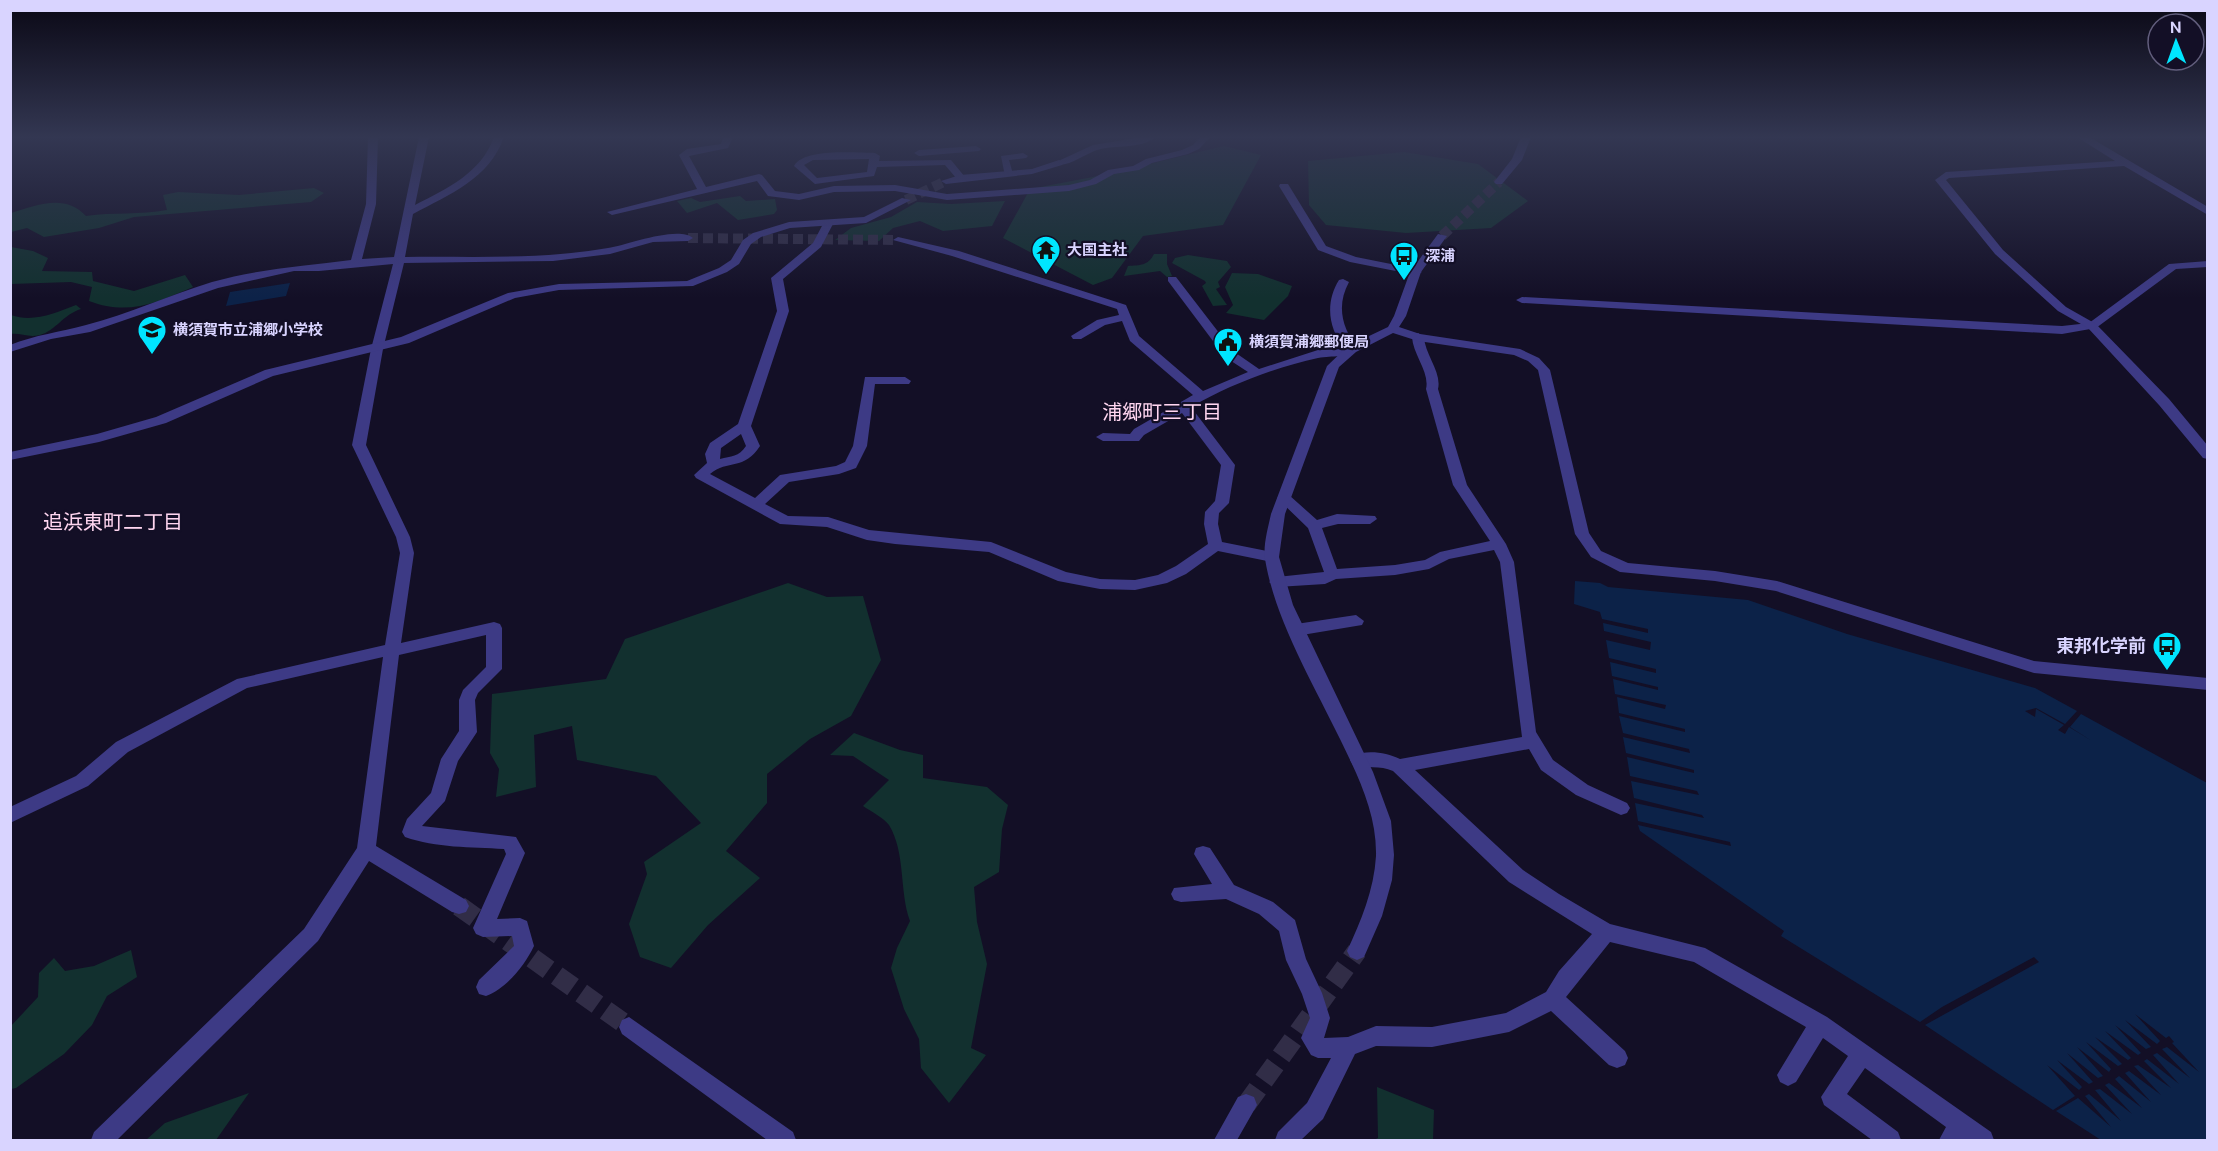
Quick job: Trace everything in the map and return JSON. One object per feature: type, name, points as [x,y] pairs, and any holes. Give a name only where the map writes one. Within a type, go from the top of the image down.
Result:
[{"type":"street","points":[[356,263],[371,204],[371,191]]},
{"type":"street","points":[[102,1140],[311,935],[366,850],[407,553],[403,537],[359,445],[377,349],[399,260],[413,191]]},
{"type":"street","points":[[408,213],[448,191]]},
{"type":"street","points":[[612,212],[703,191]]},
{"type":"street","points":[[769,191],[772,194],[794,197],[835,191]]},
{"type":"street","points":[[911,191],[947,197],[1032,191]]},
{"type":"street","points":[[1286,191],[1292,205],[1313,231],[1315,242],[1324,249],[1361,261],[1416,272]]},
{"type":"street","points":[[1949,191],[1999,252],[2062,309],[2092,326],[2164,402],[2208,455]]},
{"type":"street","points":[[2172,191],[2208,212]]},
{"type":"street","points":[[10,456],[133,429],[191,409],[268,373],[377,349],[431,331],[492,302],[535,290],[689,284],[723,270],[735,262],[747,242],[757,235],[789,225],[866,220],[906,200]]},
{"type":"street","points":[[714,465],[712,454],[715,446],[744,426],[783,311],[783,302],[776,286],[777,278],[817,245],[828,224]]},
{"type":"street","points":[[1358,951],[1383,885],[1386,853],[1382,821],[1359,760],[1296,630],[1277,582],[1272,556],[1274,533],[1284,498],[1334,366],[1350,350],[1392,329],[1400,316],[1416,272],[1442,236]]},
{"type":"street","points":[[10,349],[68,330],[86,329],[215,285],[294,267],[319,268],[399,260],[553,258],[610,250],[653,239],[688,238]]},
{"type":"street","points":[[898,240],[955,253],[1122,307],[1134,338],[1201,396]]},
{"type":"street","points":[[1522,300],[2062,330],[2092,326],[2173,266],[2208,264]]},
{"type":"street","points":[[1172,279],[1229,354],[1257,373]]},
{"type":"street","points":[[1343,282],[1336,292],[1336,310],[1343,341],[1350,350]]},
{"type":"street","points":[[1077,336],[1101,322],[1125,317]]},
{"type":"street","points":[[1392,329],[1418,337],[1516,352],[1530,356],[1539,363],[1544,370],[1582,534],[1596,554],[1611,563],[1644,570],[1715,576],[1777,586],[2034,667],[2208,684]]},
{"type":"street","points":[[1418,337],[1419,351],[1434,380],[1432,389],[1460,485],[1499,544],[1507,562],[1528,734],[1547,765],[1582,790],[1621,808]]},
{"type":"street","points":[[1103,437],[1134,438],[1139,432],[1185,408],[1201,396],[1257,373],[1318,354],[1350,350]]},
{"type":"street","points":[[758,504],[785,478],[839,470],[851,465],[860,446],[869,380],[905,381]]},
{"type":"street","points":[[1185,408],[1228,465],[1222,503],[1212,512],[1211,524],[1216,546]]},
{"type":"street","points":[[744,426],[753,446],[748,456],[735,462],[714,465],[701,475],[758,504],[785,521],[828,522],[867,535],[991,547],[1062,577],[1100,584],[1135,585],[1162,579],[1181,570],[1216,546],[1272,556]]},
{"type":"street","points":[[1284,498],[1314,526],[1332,574]]},
{"type":"street","points":[[1314,526],[1336,519],[1370,519]]},
{"type":"street","points":[[1277,582],[1325,579],[1332,574],[1395,570],[1429,564],[1445,555],[1499,544]]},
{"type":"street","points":[[1296,630],[1330,621],[1356,621]]},
{"type":"street","points":[[10,816],[82,781],[122,747],[243,683],[494,628],[494,669],[471,690],[467,700],[468,732],[450,759],[439,796],[413,824],[411,832],[442,838],[509,842],[516,853],[483,928],[520,927],[524,946],[519,956],[486,987]]},
{"type":"street","points":[[1399,766],[1533,742]]},
{"type":"street","points":[[1359,760],[1386,760],[1399,766],[1516,876],[1606,932],[1698,954],[1820,1024],[1862,1054],[1955,1132],[1983,1140]]},
{"type":"street","points":[[366,850],[459,906]]},
{"type":"street","points":[[1203,854],[1227,891]]},
{"type":"street","points":[[1181,894],[1227,891],[1266,908],[1288,926],[1296,960],[1312,993],[1320,1018],[1312,1038],[1318,1048],[1348,1047],[1376,1036],[1432,1037],[1509,1022],[1553,999],[1566,978],[1606,932]]},
{"type":"street","points":[[1553,999],[1617,1058]]},
{"type":"street","points":[[1788,1075],[1820,1024]]},
{"type":"street","points":[[629,1028],[785,1140]]},
{"type":"street","points":[[1286,1140],[1316,1111],[1348,1047]]},
{"type":"street","points":[[1862,1054],[1832,1097],[1890,1140]]},
{"type":"street","points":[[1225,1140],[1246,1105]]},
{"type":"green space","points":[[285,191],[319,191],[324,193],[311,202],[134,217],[99,228],[44,237],[27,228],[11,232],[11,213],[41,204],[69,205],[86,216],[167,210],[163,195],[178,192],[239,195]]},
{"type":"green space","points":[[1029,191],[1242,191],[1223,225],[1143,236],[1112,278],[1093,285],[1003,238]]},
{"type":"green space","points":[[1309,191],[1514,191],[1528,201],[1491,228],[1406,233],[1326,225],[1309,205]]},
{"type":"green space","points":[[740,196],[746,201],[775,199],[777,210],[774,214],[738,220],[717,203],[687,213],[677,201],[691,198],[700,202]]},
{"type":"green space","points":[[1005,201],[992,226],[943,231],[920,221],[893,228],[879,241],[835,240],[851,228],[891,217],[917,202],[951,204]]},
{"type":"green space","points":[[11,247],[33,251],[48,258],[42,271],[92,272],[93,281],[134,291],[185,275],[193,287],[142,306],[103,305],[89,301],[92,287],[71,282],[11,284]]},
{"type":"green space","points":[[1154,254],[1167,254],[1167,264],[1172,276],[1167,277],[1160,271],[1124,276],[1128,266],[1146,263]]},
{"type":"green space","points":[[1188,255],[1227,261],[1231,267],[1218,282],[1220,287],[1216,289],[1227,305],[1213,306],[1202,286],[1206,283],[1205,281],[1172,263],[1175,258]]},
{"type":"green space","points":[[1232,273],[1258,274],[1292,286],[1288,296],[1264,320],[1226,313],[1233,305],[1225,287]]},
{"type":"green space","points":[[76,305],[81,309],[45,333],[32,336],[11,334],[11,315],[36,317]]},
{"type":"green space","points":[[788,583],[827,597],[863,596],[881,660],[851,716],[810,739],[767,774],[767,803],[726,851],[760,878],[708,925],[671,968],[640,957],[629,924],[647,874],[644,862],[701,823],[656,776],[577,760],[572,726],[534,735],[536,787],[496,797],[499,769],[490,753],[492,694],[606,679],[625,639]]},
{"type":"green space","points":[[854,733],[900,750],[923,755],[923,778],[987,787],[1008,805],[1002,829],[999,872],[974,887],[977,922],[987,964],[971,1048],[986,1055],[949,1103],[921,1068],[919,1039],[904,1009],[891,968],[897,948],[910,921],[904,897],[898,848],[889,825],[863,806],[889,780],[853,756],[830,755]]},
{"type":"green space","points":[[131,950],[137,977],[107,996],[92,1025],[64,1054],[16,1088],[11,1089],[11,1026],[38,997],[39,973],[54,958],[65,971],[94,966]]},
{"type":"green space","points":[[1377,1087],[1434,1110],[1433,1140],[1374,1140],[1378,1138]]},
{"type":"green space","points":[[249,1093],[216,1140],[146,1140],[165,1123]]},
{"type":"water","points":[[290,283],[286,296],[226,306],[230,292]]},
{"type":"water","points":[[1575,581],[1600,583],[1608,587],[1748,600],[1847,634],[2035,688],[2077,711],[2065,724],[2036,708],[2025,711],[2035,717],[2036,709],[2064,725],[2058,730],[2065,734],[2069,727],[2092,741],[2070,727],[2081,714],[2207,783],[2207,1140],[2101,1140],[2056,1111],[2078,1098],[2111,1127],[2085,1096],[2089,1094],[2121,1121],[2095,1090],[2100,1089],[2132,1114],[2105,1085],[2109,1083],[2142,1108],[2115,1079],[2119,1076],[2151,1102],[2125,1073],[2129,1071],[2161,1095],[2134,1066],[2138,1065],[2171,1088],[2144,1061],[2147,1059],[2179,1084],[2153,1055],[2157,1053],[2190,1078],[2162,1049],[2167,1047],[2199,1072],[2172,1043],[2174,1042],[2169,1036],[2166,1038],[2135,1014],[2160,1041],[2157,1044],[2125,1020],[2151,1047],[2146,1049],[2115,1025],[2141,1053],[2138,1055],[2105,1031],[2131,1058],[2128,1060],[2095,1037],[2122,1064],[2118,1066],[2086,1042],[2111,1069],[2109,1072],[2077,1047],[2103,1076],[2098,1078],[2067,1053],[2093,1082],[2089,1084],[2057,1060],[2082,1087],[2079,1090],[2047,1065],[2075,1096],[2053,1110],[1925,1025],[2039,962],[2034,957],[1942,1007],[1920,1022],[1781,936],[1784,931],[1640,831],[1638,825],[1731,846],[1730,842],[1638,821],[1635,803],[1704,818],[1702,815],[1634,798],[1631,781],[1699,795],[1697,791],[1630,776],[1627,757],[1694,773],[1694,770],[1626,753],[1623,737],[1690,753],[1689,749],[1623,733],[1619,716],[1685,732],[1685,729],[1619,713],[1617,697],[1665,709],[1666,705],[1615,694],[1613,679],[1658,690],[1658,687],[1612,676],[1610,662],[1656,673],[1656,669],[1609,658],[1606,640],[1650,650],[1651,642],[1604,631],[1603,623],[1648,633],[1648,629],[1602,619],[1600,612],[1574,604]]},
{"type":"tunnel","points":[[906,200],[926,191]]},
{"type":"tunnel","points":[[1442,236],[1490,191]]},
{"type":"tunnel","points":[[688,238],[898,240]]},
{"type":"tunnel","points":[[459,906],[629,1027]]},
{"type":"tunnel","points":[[1246,1105],[1357,951]]},
{"type":"place","name":"大国主社","points":[[1046,276]]},
{"type":"place","name":"深浦","points":[[1404,282]]},
{"type":"place","name":"横須賀市立浦郷小学校","points":[[152,356]]},
{"type":"place","name":"横須賀浦郷郵便局","points":[[1228,368]]},
{"type":"place","name":"東邦化学前","points":[[2167,672]]},
{"type":"district","name":"浦郷町三丁目","points":[[1162,412]]},
{"type":"district","name":"追浜東町二丁目","points":[[113,522]]}]
